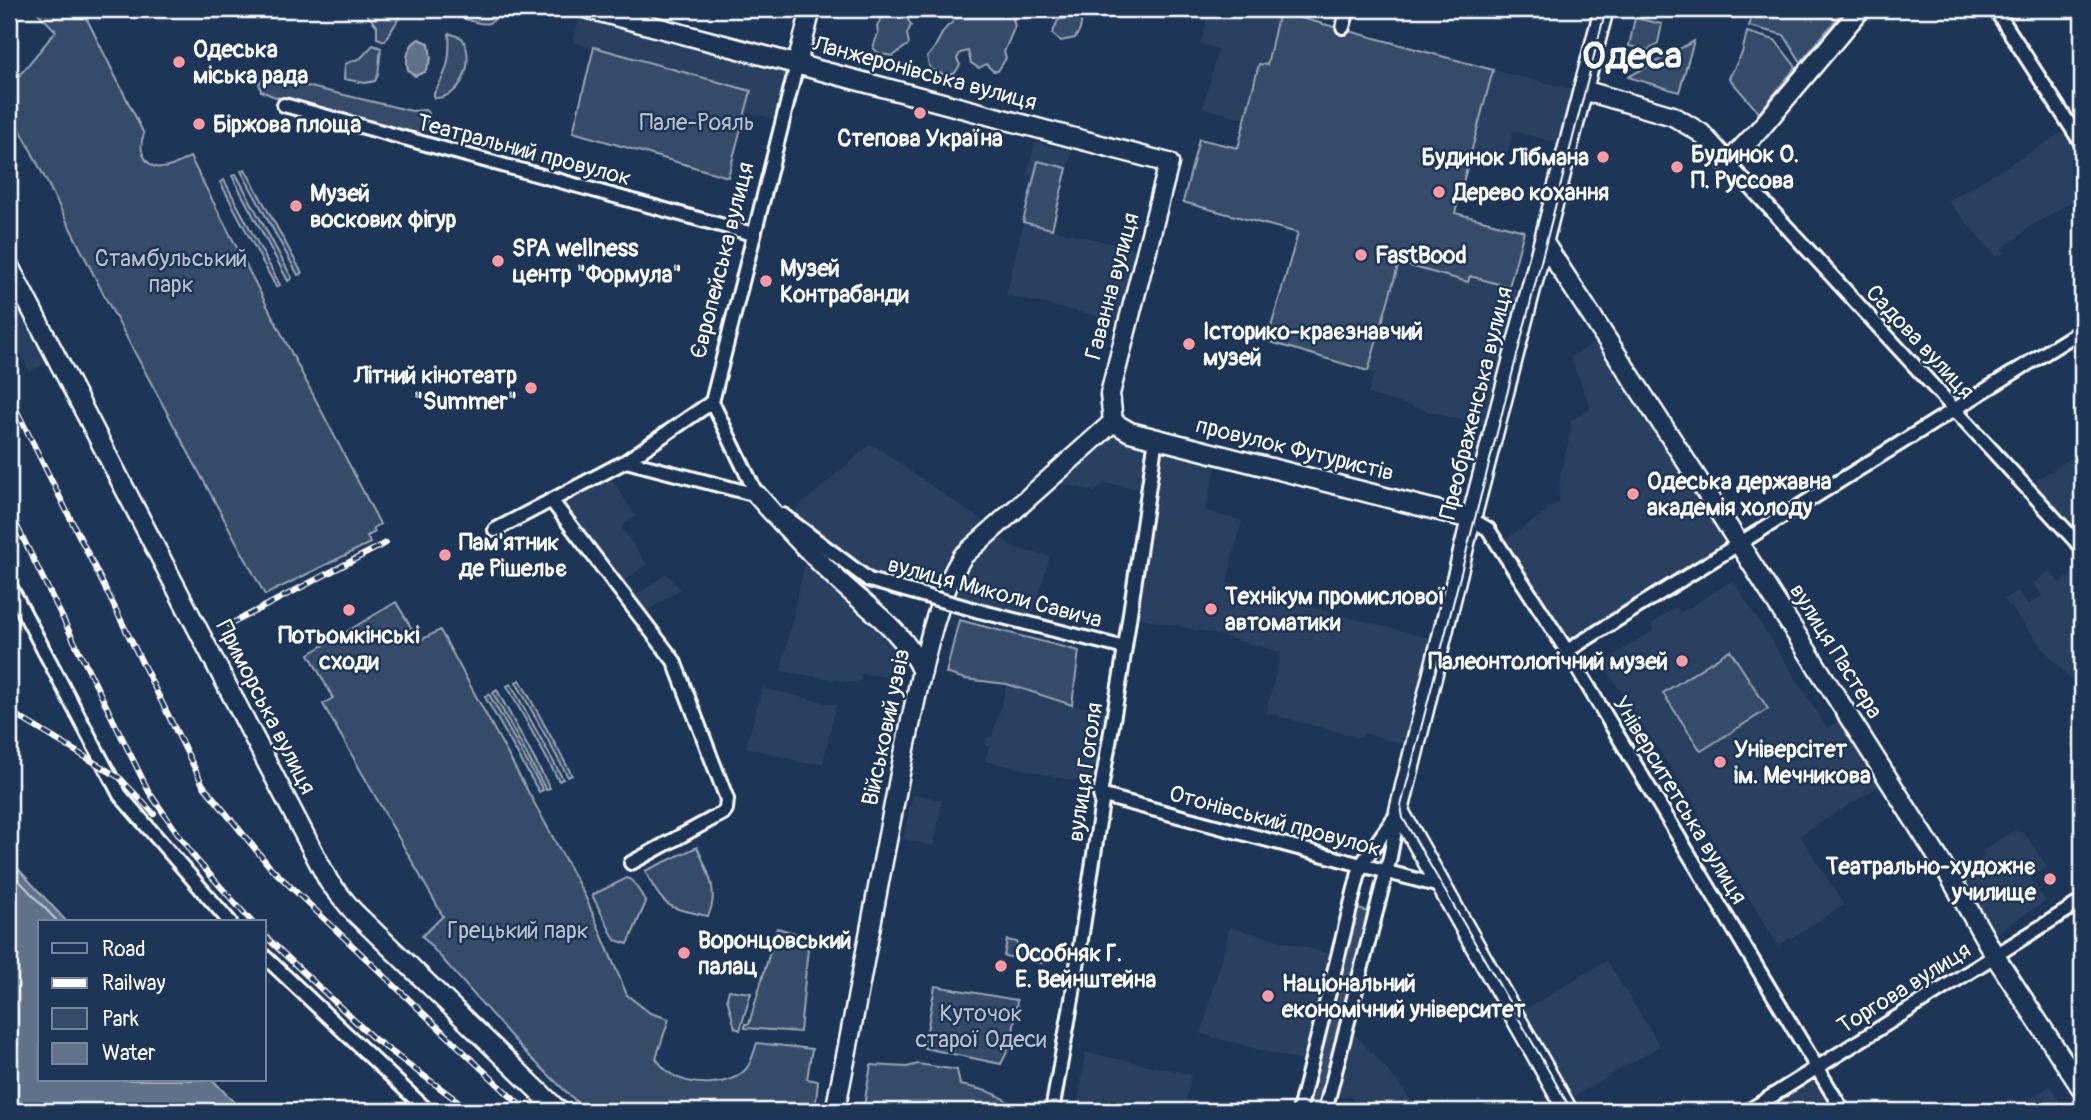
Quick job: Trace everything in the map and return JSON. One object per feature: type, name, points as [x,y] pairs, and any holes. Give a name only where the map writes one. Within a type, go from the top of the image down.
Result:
[{"type":"street","name":"Ланжеронівська вулиця","points":[[588,9],[1169,163]]},
{"type":"street","name":"Європейська вулиця","points":[[712,402],[811,9]]},
{"type":"street","points":[[1343,27],[1348,9]]},
{"type":"street","name":"Преображенська вулиця","points":[[1325,1111],[1386,872],[1469,518],[1604,9]]},
{"type":"street","points":[[1583,90],[1673,116],[1701,134],[1728,163],[1861,9]]},
{"type":"street","points":[[1995,9],[2082,144]]},
{"type":"street","name":"Театральний провулок","points":[[284,105],[753,234]]},
{"type":"street","name":"Гаванна вулиця","points":[[1113,422],[1110,394],[1169,163]]},
{"type":"street","name":"Садова вулиця","points":[[1728,163],[2082,548]]},
{"type":"street","name":"вулиця Пастера","points":[[1544,243],[1949,875],[1995,956],[2082,1089]]},
{"type":"street","name":"Приморська вулиця","points":[[9,266],[329,882],[353,911],[559,1111]]},
{"type":"street","points":[[1567,651],[2082,330]]},
{"type":"street","points":[[495,530],[626,461],[712,402],[757,495],[811,554],[901,637],[915,653],[922,672]]},
{"type":"street","name":"провулок Футуристів","points":[[1113,422],[1130,432],[1469,518]]},
{"type":"street","name":"Військовий узвіз","points":[[835,1111],[922,672],[950,576],[963,556],[1113,422]]},
{"type":"street","name":"вулиця Гоголя","points":[[1052,1111],[1072,999],[1102,802],[1100,795],[1156,438]]},
{"type":"street","points":[[626,461],[757,495]]},
{"type":"street","name":"вулиця Миколи Савича","points":[[757,495],[869,580],[1125,648]]},
{"type":"street","points":[[551,500],[674,661],[727,799],[723,813],[631,863]]},
{"type":"street","name":"Університетська вулиця","points":[[1469,518],[1488,529],[1567,651],[1843,1111]]},
{"type":"street","points":[[9,584],[113,782],[140,820],[228,920]]},
{"type":"street","name":"Отонівський провулок","points":[[1100,795],[1440,886]]},
{"type":"street","points":[[1399,811],[1568,1111]]},
{"type":"street","name":"Преображенська вулиця","points":[[1298,1111],[1361,865],[1399,811]]},
{"type":"street","name":"Торгова вулиця","points":[[1748,1111],[2082,901]]},
{"type":"street","points":[[266,958],[428,1111]]},
{"type":"shaded area","points":[[1209,9],[1266,9],[1279,12],[1252,120],[1203,108],[1218,49],[1201,44]]},
{"type":"shaded area","points":[[581,10],[796,65],[782,121],[746,112],[751,90],[573,42]]},
{"type":"shaded area","points":[[1493,70],[1580,91],[1566,145],[1513,131],[1503,168],[1469,160]]},
{"type":"shaded area","points":[[2074,126],[2082,140],[2082,196],[2031,226],[2002,249],[2004,253],[1996,257],[1948,201]]},
{"type":"shaded area","points":[[1035,142],[1072,151],[1052,229],[1144,251],[1126,323],[1006,295],[1034,178],[1027,175]]},
{"type":"shaded area","points":[[1399,263],[1467,281],[1469,276],[1527,291],[1492,429],[1368,394],[1374,374],[1367,371]]},
{"type":"shaded area","points":[[9,289],[47,363],[30,372],[9,332]]},
{"type":"shaded area","name":"Одеська державна академія холоду","points":[[1603,338],[1736,541],[1567,650],[1499,544],[1559,503],[1560,474],[1571,420],[1591,408],[1570,357]]},
{"type":"shaded area","points":[[1113,424],[1155,439],[1146,490],[1105,483],[1095,492],[1050,480]]},
{"type":"shaded area","points":[[1158,439],[1219,456],[1205,511],[1242,521],[1227,582],[1271,593],[1291,602],[1440,641],[1413,747],[1363,733],[1361,738],[1266,713],[1281,652],[1131,616]]},
{"type":"shaded area","points":[[871,444],[993,528],[942,600],[869,580],[787,517]]},
{"type":"shaded area","points":[[2082,451],[2082,546],[2027,486]]},
{"type":"shaded area","points":[[607,472],[636,516],[621,527],[647,564],[625,580],[638,594],[667,573],[680,589],[642,615],[554,501]]},
{"type":"shaded area","points":[[991,531],[1017,549],[1050,556],[1030,623],[944,600],[951,577]]},
{"type":"shaded area","points":[[806,557],[894,648],[886,676],[860,674],[860,681],[857,683],[781,671]]},
{"type":"shaded area","points":[[2082,568],[2082,692],[2004,599],[2018,590],[2028,605],[2042,596],[2033,583],[2051,571],[2059,583]]},
{"type":"shaded area","name":"Універсітет ім. Мечникова","points":[[1733,580],[1827,728],[1846,717],[1888,781],[1800,835],[1844,905],[1778,946],[1705,827],[1695,805],[1602,663],[1654,630],[1651,624],[1676,607],[1681,613]]},
{"type":"shaded area","points":[[1007,684],[1072,705],[1114,711],[1102,787],[985,761],[989,747],[985,744],[986,738],[992,737]]},
{"type":"shaded area","points":[[762,688],[836,705],[823,763],[805,763],[746,747]]},
{"type":"shaded area","points":[[913,794],[942,800],[934,846],[903,839]]},
{"type":"shaded area","points":[[2015,830],[2024,833],[2047,867],[2030,878],[2046,901],[1989,938],[1952,877],[1985,857],[1982,851]]},
{"type":"shaded area","name":"Національний економічний університет","points":[[1230,927],[1334,955],[1309,1063],[1201,1034]]},
{"type":"shaded area","points":[[1607,961],[1660,1046],[1565,1102],[1515,1015]]},
{"type":"shaded area","points":[[1352,1032],[1380,1061],[1420,1111],[1363,1111],[1349,1095],[1341,1097],[1336,1092]]},
{"type":"shaded area","points":[[1085,1052],[1191,1074],[1184,1111],[1077,1111]]},
{"type":"shaded area","points":[[1816,1078],[1840,1111],[1758,1111]]},
{"type":"shaded area","points":[[2050,1086],[2066,1111],[2010,1111],[2027,1101]]},
{"type":"green space","name":"Стамбульський парк","points":[[34,9],[82,9],[144,134],[142,147],[146,159],[150,164],[161,168],[190,157],[380,524],[373,528],[375,532],[367,536],[370,543],[265,595],[106,299],[9,107],[9,88],[56,31]]},
{"type":"green space","points":[[362,9],[402,9],[402,13],[385,41],[377,38],[377,26]]},
{"type":"green space","points":[[446,9],[499,10],[493,21],[485,24],[466,19]]},
{"type":"green space","points":[[909,9],[909,44],[893,56],[880,54],[873,48],[878,33],[877,26],[886,11]]},
{"type":"green space","points":[[949,9],[1020,9],[1013,20],[1015,26],[1004,52],[1006,58],[998,71],[993,71],[986,64],[979,68],[971,63],[968,51],[960,53],[957,59],[960,65],[955,73],[947,76],[930,69],[927,57],[945,29],[953,22]]},
{"type":"green space","points":[[1057,9],[1083,10],[1080,30],[1075,38],[1061,41],[1052,34],[1058,20],[1069,17]]},
{"type":"green space","points":[[1755,9],[1845,9],[1801,62],[1784,35],[1749,26]]},
{"type":"green space","points":[[1279,12],[1493,70],[1455,213],[1524,231],[1509,287],[1470,276],[1468,282],[1399,263],[1368,371],[1267,341],[1298,233],[1183,202],[1199,139],[1238,148],[1259,64],[1267,65]]},
{"type":"green space","points":[[1635,18],[1662,24],[1658,43],[1648,50],[1629,46]]},
{"type":"green space","points":[[1747,32],[1775,40],[1796,67],[1759,113],[1729,78],[1742,53]]},
{"type":"green space","points":[[449,33],[462,38],[468,56],[467,66],[453,92],[434,98],[447,65]]},
{"type":"green space","points":[[1694,41],[1679,92],[1628,77]]},
{"type":"green space","points":[[373,45],[381,48],[375,81],[365,83],[344,79],[345,64],[361,58]]},
{"type":"green space","name":"Пале-Рояль","points":[[594,47],[751,91],[728,177],[573,132]]},
{"type":"green space","points":[[264,78],[412,111],[425,110],[429,113],[427,128],[421,133],[393,129],[273,96],[261,91],[259,83]]},
{"type":"green space","points":[[1038,161],[1067,168],[1052,229],[1023,222]]},
{"type":"green space","points":[[245,169],[302,273],[298,275],[241,171]]},
{"type":"green space","points":[[236,174],[292,278],[288,281],[232,176]]},
{"type":"green space","points":[[224,180],[280,285],[276,287],[220,182]]},
{"type":"green space","name":"Грецький парк","points":[[396,602],[419,641],[440,630],[586,898],[627,995],[650,1013],[669,1019],[656,1058],[661,1065],[679,1078],[689,1081],[721,1082],[746,1069],[757,1043],[812,1049],[807,1079],[818,1081],[815,1111],[586,1111],[524,1051],[422,936],[443,916],[323,704],[333,698],[309,654]]},
{"type":"green space","points":[[959,620],[1079,651],[1072,705],[1007,684],[965,679],[946,673]]},
{"type":"green space","points":[[1730,650],[1768,709],[1701,751],[1663,693]]},
{"type":"green space","points":[[520,680],[572,775],[568,777],[516,682]]},
{"type":"green space","points":[[511,684],[563,779],[559,781],[507,686]]},
{"type":"green space","points":[[497,690],[550,788],[546,790],[493,693]]},
{"type":"green space","points":[[489,694],[543,790],[539,792],[485,697]]},
{"type":"green space","points":[[697,847],[712,889],[713,898],[708,916],[683,911],[668,904],[657,893],[645,871]]},
{"type":"green space","points":[[627,878],[633,881],[646,902],[628,944],[615,940],[592,895]]},
{"type":"green space","points":[[1354,908],[1373,913],[1322,1111],[1302,1111]]},
{"type":"green space","points":[[777,928],[809,937],[800,1032],[745,1028],[745,1024],[749,1024]]},
{"type":"green space","points":[[1007,940],[1017,942],[1017,946],[1044,952],[1042,963],[1004,956]]},
{"type":"green space","name":"Куточок старої Одеси","points":[[935,986],[1017,1000],[1012,1042],[1001,1064],[924,1048]]},
{"type":"green space","points":[[729,990],[751,993],[740,1030],[735,1028],[727,998]]},
{"type":"green space","points":[[918,1064],[957,1070],[960,1085],[993,1093],[1020,1111],[863,1111],[871,1065],[907,1067]]},
{"type":"water","points":[[419,39],[429,43],[431,59],[425,72],[415,76],[408,70],[407,57],[412,45]]},
{"type":"water","points":[[9,859],[65,920],[38,920],[38,1082],[215,1082],[242,1111],[9,1111]]},
{"type":"tram line","points":[[1572,1111],[1403,818],[1401,806],[1606,9]]},
{"type":"railway","points":[[9,395],[203,785],[270,867],[526,1111]]},
{"type":"railway","points":[[9,510],[149,792],[195,858],[250,920]]},
{"type":"railway","points":[[229,625],[386,543]]},
{"type":"railway","points":[[9,711],[120,778],[154,814]]},
{"type":"railway","points":[[266,937],[373,1038],[471,1111]]},
{"type":"place","name":"Одеська міська рада","points":[[179,62]]},
{"type":"place","name":"Степова Україна","points":[[920,113]]},
{"type":"place","name":"Біржова площа","points":[[199,124]]},
{"type":"place","name":"Будинок Лібмана","points":[[1603,157]]},
{"type":"place","name":"Будинок О. П. Руссова","points":[[1677,167]]},
{"type":"place","name":"Дерево кохання","points":[[1439,192]]},
{"type":"place","name":"Музей воскових фігур","points":[[296,206]]},
{"type":"place","name":"FastBood","points":[[1361,255]]},
{"type":"place","name":"SPA wellness центр \"Формула\"","points":[[498,261]]},
{"type":"place","name":"Музей Контрабанди","points":[[766,281]]},
{"type":"place","name":"Історико-краєзнавчий музей","points":[[1189,344]]},
{"type":"place","name":"Літний кінотеатр \"Summer\"","points":[[531,388]]},
{"type":"place","name":"Одеська державна академія холоду","points":[[1633,494]]},
{"type":"place","name":"Пам'ятник де Рішельє","points":[[445,555]]},
{"type":"place","name":"Технікум промислової автоматики","points":[[1211,609]]},
{"type":"place","name":"Потьомкінські сходи","points":[[349,610]]},
{"type":"place","name":"Палеонтологічний музей","points":[[1682,661]]},
{"type":"place","name":"Універсітет ім. Мечникова","points":[[1720,762]]},
{"type":"place","name":"Театрально-художнє училище","points":[[2050,879]]},
{"type":"place","name":"Воронцовський палац","points":[[684,953]]},
{"type":"place","name":"Особняк Г. Е. Вейнштейна","points":[[1001,966]]},
{"type":"place","name":"Національний економічний університет","points":[[1268,996]]},
{"type":"district","name":"Одеса","points":[[1632,56]]}]
